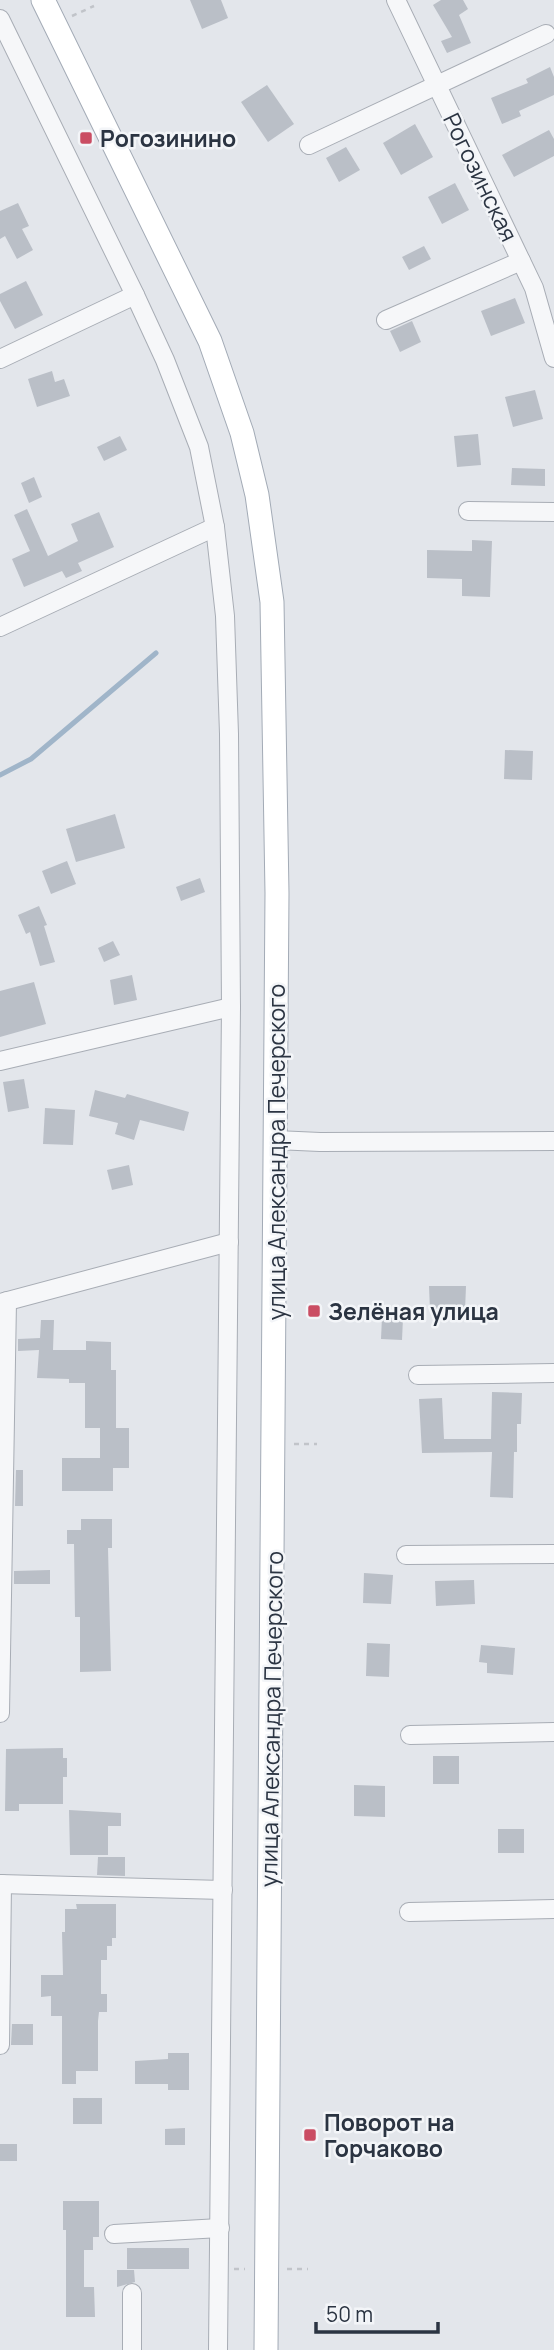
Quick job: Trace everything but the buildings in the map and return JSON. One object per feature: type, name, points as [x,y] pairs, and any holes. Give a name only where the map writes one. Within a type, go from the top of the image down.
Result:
[{"type":"main road","name":"улица Александра Печерского","points":[[43,0],[210,341],[242,433],[257,495],[272,602],[277,893],[266,2350]]},
{"type":"street","name":"Рогозинская","points":[[396,0],[534,288],[554,358]]},
{"type":"street","points":[[0,19],[135,295],[165,360],[199,447],[215,527],[225,616],[229,734],[231,1007],[218,2350]]},
{"type":"street","points":[[309,145],[546,34]]},
{"type":"street","points":[[386,320],[521,261]]},
{"type":"street","points":[[0,359],[135,295]]},
{"type":"street","points":[[468,510],[554,512]]},
{"type":"street","points":[[0,627],[215,527]]},
{"type":"street","points":[[0,1061],[231,1007]]},
{"type":"street","points":[[276,1140],[554,1141]]},
{"type":"street","points":[[0,1713],[4,1302],[229,1242]]},
{"type":"street","points":[[418,1375],[554,1373]]},
{"type":"street","points":[[406,1555],[554,1554]]},
{"type":"street","points":[[410,1735],[554,1732]]},
{"type":"street","points":[[0,2045],[1,1884],[223,1890]]},
{"type":"street","points":[[409,1912],[554,1909]]},
{"type":"street","points":[[114,2234],[219,2228]]},
{"type":"street","points":[[132,2293],[132,2350]]},
{"type":"path","points":[[72,16],[94,6]]},
{"type":"path","points":[[295,1444],[317,1444]]},
{"type":"path","points":[[287,2269],[308,2269]]},
{"type":"waterway","points":[[0,775],[31,759],[156,653]]},
{"type":"place","name":"Рогозинино","points":[[86,138]]},
{"type":"place","name":"Зелёная улица","points":[[314,1311]]},
{"type":"place","name":"Поворот на Горчаково","points":[[310,2135]]}]
